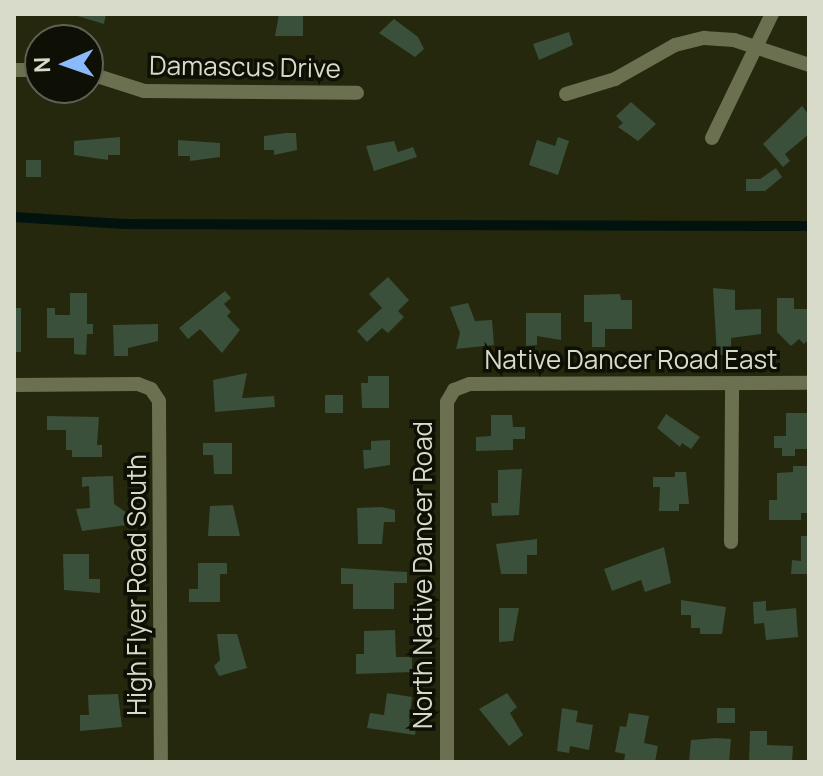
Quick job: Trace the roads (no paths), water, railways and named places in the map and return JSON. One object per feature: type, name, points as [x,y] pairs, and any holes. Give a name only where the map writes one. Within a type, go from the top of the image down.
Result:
[{"type":"street","points":[[712,138],[772,14]]},
{"type":"street","points":[[566,94],[615,79],[690,40],[720,38],[809,65]]},
{"type":"street","name":"Damascus Drive","points":[[104,78],[144,91],[357,93]]},
{"type":"street","name":"Native Dancer Road East","points":[[454,390],[470,384],[809,383]]},
{"type":"street","name":"High Flyer Road South","points":[[14,385],[138,384],[151,389],[160,408],[161,762]]},
{"type":"street","points":[[731,542],[732,384]]},
{"type":"street","name":"North Native Dancer Road","points":[[447,762],[447,402],[454,390]]},
{"type":"waterway","points":[[14,217],[124,224],[809,226]]}]
